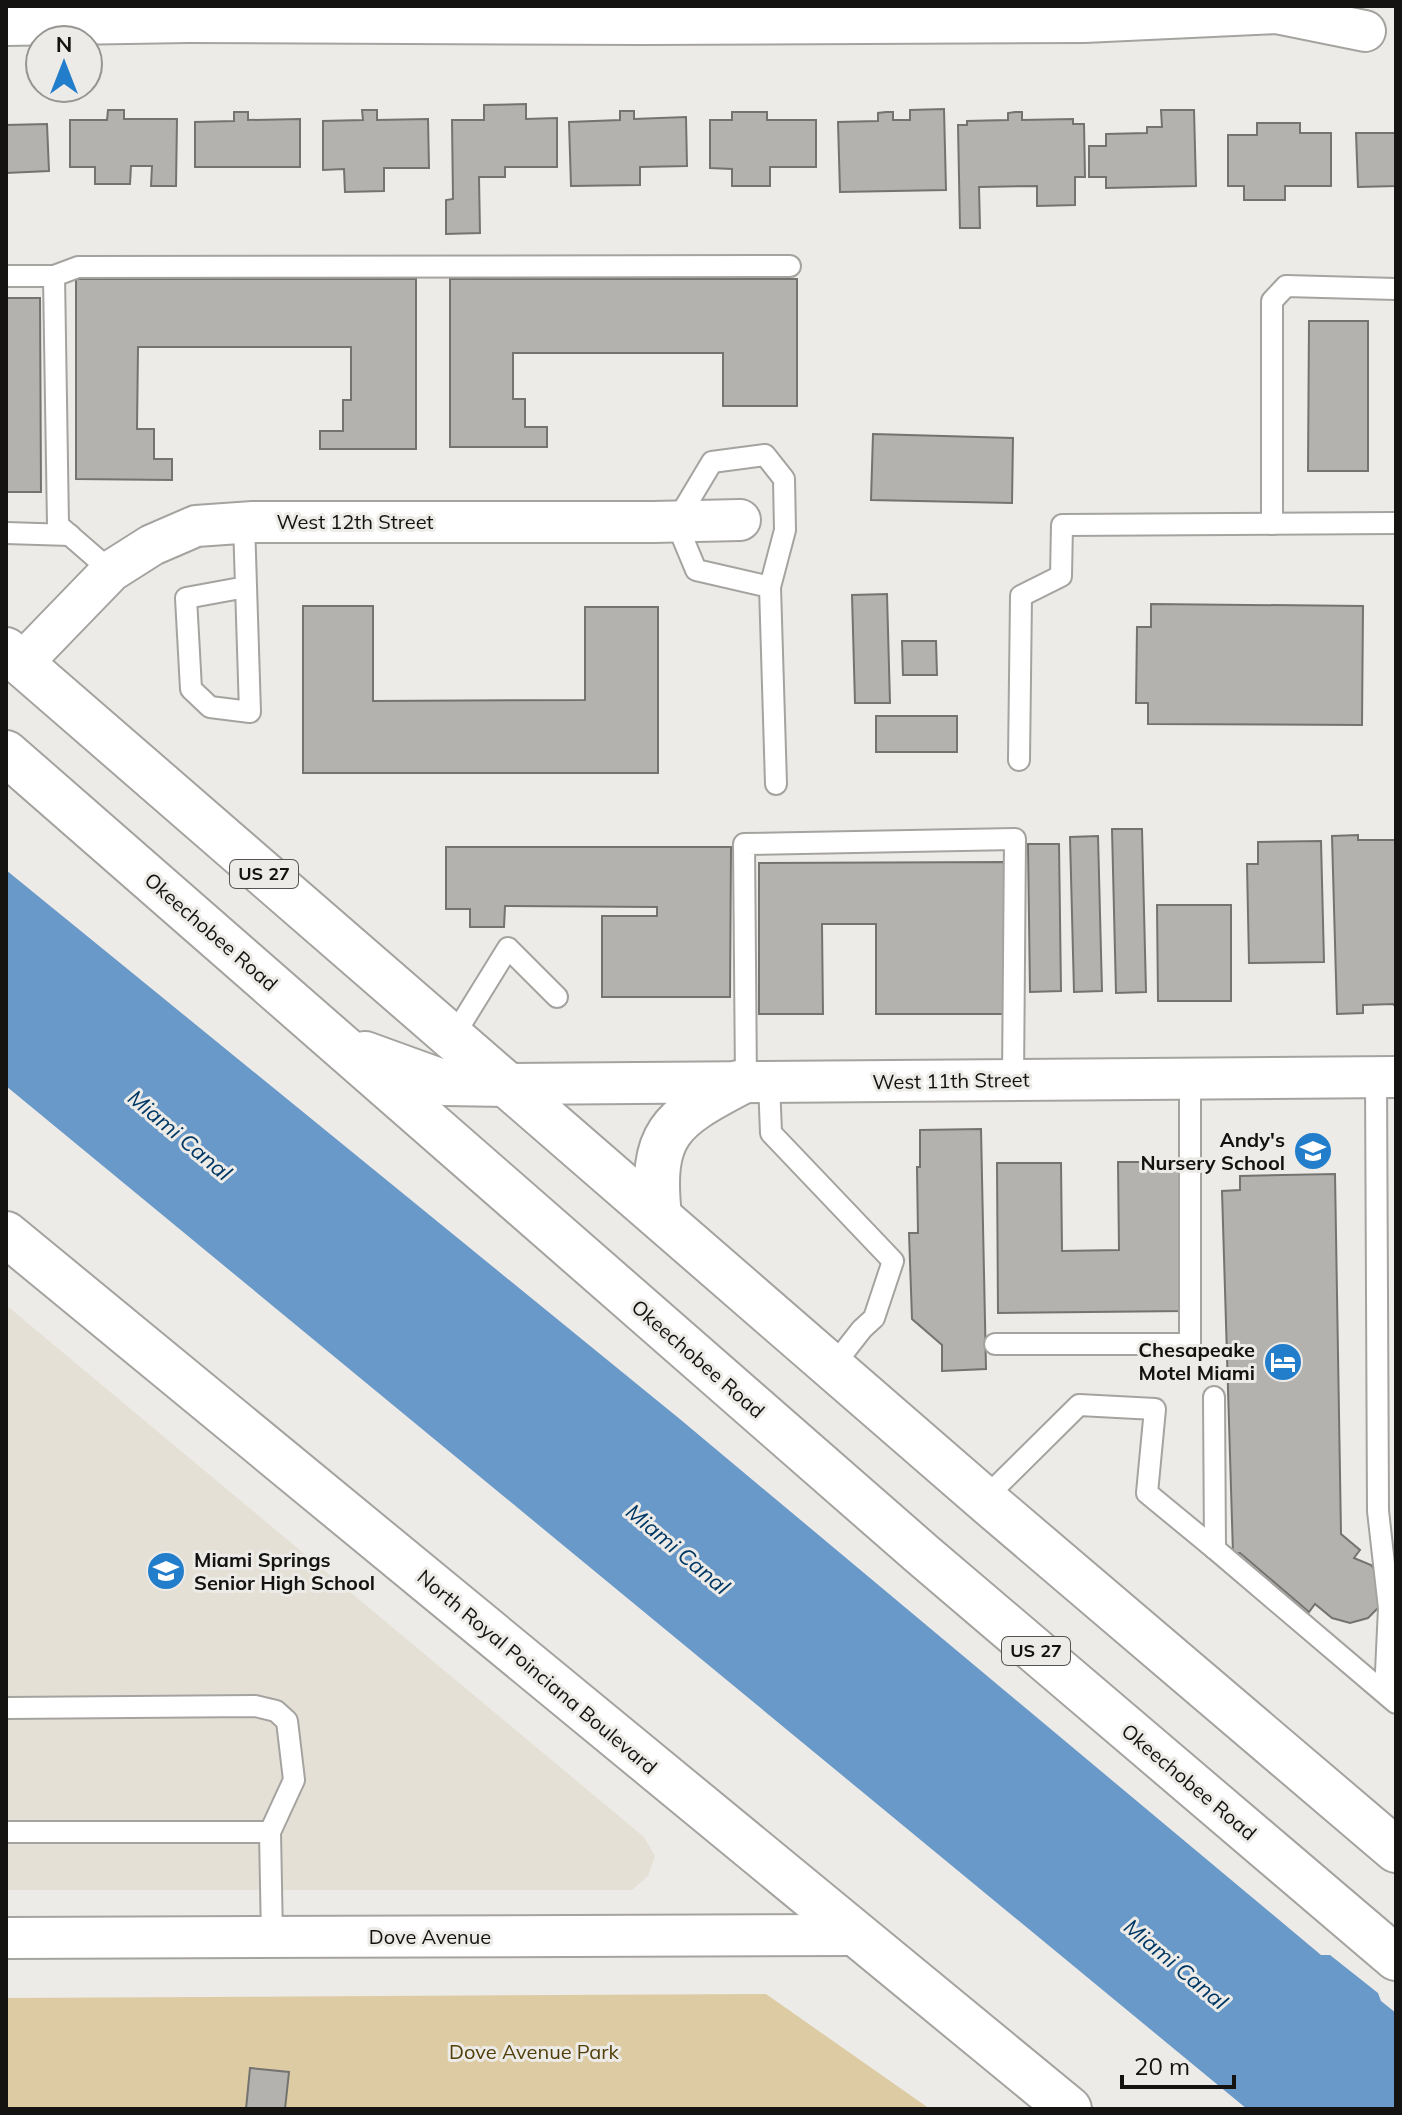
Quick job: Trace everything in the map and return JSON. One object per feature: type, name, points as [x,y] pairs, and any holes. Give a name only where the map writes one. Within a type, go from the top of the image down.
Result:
[{"type":"main road","name":"US 27","points":[[11,659],[453,1037],[984,1499],[1396,1850]]},
{"type":"main road","name":"Okeechobee Road","points":[[6,753],[911,1545],[1396,1958]]},
{"type":"main road","points":[[340,1045],[445,1083],[507,1084]]},
{"type":"main road","points":[[659,1216],[657,1175],[660,1154],[671,1128],[695,1106],[751,1083]]},
{"type":"main road","name":"North Royal Poinciana Boulevard","points":[[6,1234],[1069,2109]]},
{"type":"street","points":[[6,25],[188,14],[1276,13],[1365,31]]},
{"type":"street","name":"West 12th Street","points":[[11,659],[111,571],[152,545],[196,526],[244,523],[740,520]]},
{"type":"street","name":"West 11th Street","points":[[507,1084],[1386,1077]]},
{"type":"street","name":"Dove Avenue","points":[[6,1938],[854,1935]]},
{"type":"lane","points":[[6,276],[54,276],[78,267],[790,266]]},
{"type":"lane","points":[[54,276],[58,525],[111,571]]},
{"type":"lane","points":[[1272,524],[1272,301],[1286,286],[1396,289]]},
{"type":"lane","points":[[770,587],[696,570],[676,522],[712,462],[765,455],[784,479],[785,530],[770,587],[776,784]]},
{"type":"lane","points":[[244,523],[250,712],[210,707],[191,689],[186,598],[246,587]]},
{"type":"lane","points":[[1019,760],[1021,596],[1061,576],[1062,525],[1396,523]]},
{"type":"lane","points":[[6,533],[70,535]]},
{"type":"lane","points":[[833,1366],[874,1318],[893,1261],[771,1133],[751,1083],[744,844],[1015,839],[1013,1080]]},
{"type":"lane","points":[[453,1037],[508,948],[557,997]]},
{"type":"lane","points":[[1386,1077],[1378,1511],[1389,1608],[1390,1698]]},
{"type":"lane","points":[[995,1344],[1190,1344],[1190,1079]]},
{"type":"lane","points":[[1214,1397],[1215,1549]]},
{"type":"lane","points":[[984,1499],[1079,1405],[1155,1409],[1147,1493],[1390,1698]]},
{"type":"lane","points":[[6,1708],[255,1706],[276,1711],[287,1721],[294,1780],[270,1832],[272,1938]]},
{"type":"lane","points":[[6,1832],[270,1832]]},
{"type":"shaded area","name":"Miami Springs Senior High School","points":[[6,1305],[644,1837],[655,1856],[648,1876],[632,1890],[6,1890]]},
{"type":"green space","name":"Dove Avenue Park","points":[[766,1994],[930,2109],[6,2109],[6,1998]]},
{"type":"water","name":"Miami Canal","points":[[6,870],[681,1420],[1321,1955],[1330,1955],[1378,1993],[1381,2001],[1396,2013],[1396,2109],[1247,2109],[6,1086]]},
{"type":"building","points":[[526,104],[526,119],[557,118],[557,167],[505,167],[505,177],[479,177],[480,233],[446,234],[446,200],[453,199],[452,120],[484,120],[484,105]]},
{"type":"building","points":[[944,109],[946,190],[840,192],[838,122],[878,121],[878,113],[886,112],[893,112],[893,120],[910,120],[910,110]]},
{"type":"building","points":[[108,110],[124,110],[124,119],[177,119],[176,186],[151,186],[152,166],[131,166],[130,184],[95,184],[95,167],[70,167],[70,120],[107,120]]},
{"type":"building","points":[[362,110],[377,110],[377,120],[428,119],[429,168],[384,168],[384,191],[345,192],[344,169],[323,170],[323,121],[363,120]]},
{"type":"building","points":[[1161,110],[1194,110],[1196,186],[1106,188],[1106,177],[1089,177],[1089,146],[1106,146],[1106,134],[1147,133],[1147,127],[1162,127]]},
{"type":"building","points":[[620,111],[634,111],[634,119],[686,117],[687,166],[640,167],[640,185],[571,186],[569,122],[620,120]]},
{"type":"building","points":[[234,112],[248,112],[248,120],[300,119],[300,167],[195,167],[195,122],[234,121]]},
{"type":"building","points":[[732,112],[767,112],[767,120],[816,120],[816,167],[770,167],[770,186],[732,186],[732,169],[710,168],[710,120],[732,120]]},
{"type":"building","points":[[1022,112],[1022,120],[1073,119],[1073,124],[1084,124],[1085,177],[1075,177],[1075,205],[1037,206],[1037,186],[979,187],[980,228],[960,228],[958,125],[967,125],[967,121],[1008,120],[1008,113]]},
{"type":"building","points":[[1257,123],[1300,123],[1300,133],[1331,133],[1331,186],[1285,186],[1285,200],[1244,200],[1244,186],[1228,186],[1228,135],[1257,135]]},
{"type":"building","points":[[47,124],[49,171],[6,173],[6,125]]},
{"type":"building","points":[[1356,133],[1396,133],[1396,186],[1358,187]]},
{"type":"building","points":[[76,279],[416,279],[416,449],[320,449],[320,431],[343,431],[343,400],[351,400],[351,347],[138,347],[137,429],[154,429],[154,459],[172,459],[172,480],[76,479]]},
{"type":"building","points":[[450,279],[797,279],[797,406],[723,406],[723,353],[513,353],[513,399],[525,399],[525,427],[547,427],[547,447],[450,447]]},
{"type":"building","points":[[6,298],[40,298],[41,492],[6,492]]},
{"type":"building","points":[[1309,321],[1368,321],[1368,471],[1308,471]]},
{"type":"building","points":[[873,434],[1013,438],[1012,503],[871,500]]},
{"type":"building","points":[[887,594],[890,703],[855,703],[852,595]]},
{"type":"building","points":[[1151,604],[1363,606],[1362,725],[1148,724],[1148,703],[1136,703],[1137,627],[1151,627]]},
{"type":"building","points":[[303,606],[373,606],[373,701],[585,700],[585,607],[658,607],[658,773],[303,773]]},
{"type":"building","points":[[902,641],[936,641],[937,675],[903,675]]},
{"type":"building","points":[[876,716],[957,716],[957,752],[876,752]]},
{"type":"building","points":[[1112,829],[1142,829],[1146,992],[1116,993]]},
{"type":"building","points":[[1358,835],[1358,840],[1395,840],[1396,1007],[1393,1004],[1363,1005],[1363,1013],[1337,1014],[1332,836]]},
{"type":"building","points":[[1098,836],[1102,991],[1074,992],[1070,837]]},
{"type":"building","points":[[1321,841],[1324,962],[1249,963],[1247,864],[1258,864],[1258,842]]},
{"type":"building","points":[[1028,844],[1059,844],[1061,991],[1030,992]]},
{"type":"building","points":[[446,847],[731,847],[730,997],[602,997],[602,916],[657,916],[657,907],[505,906],[504,927],[470,927],[470,909],[446,909]]},
{"type":"building","points":[[1004,862],[1005,1014],[876,1014],[876,924],[822,924],[823,1014],[759,1014],[759,863]]},
{"type":"building","points":[[1157,905],[1231,905],[1231,1001],[1158,1001]]},
{"type":"building","points":[[981,1129],[986,1369],[942,1371],[942,1345],[912,1319],[909,1233],[918,1233],[920,1130]]},
{"type":"building","points":[[1118,1162],[1184,1162],[1185,1311],[998,1313],[997,1163],[1061,1163],[1062,1251],[1119,1250]]},
{"type":"building","name":"Chesapeake Motel Miami","points":[[1335,1174],[1341,1534],[1360,1550],[1354,1558],[1371,1565],[1380,1577],[1382,1600],[1368,1618],[1350,1623],[1332,1618],[1315,1604],[1309,1612],[1240,1553],[1233,1554],[1222,1191],[1240,1190],[1240,1176]]},
{"type":"building","points":[[250,2068],[289,2072],[285,2109],[246,2109]]},
{"type":"place","name":"Andy's Nursery School","points":[[1313,1151]]},
{"type":"place","name":"Chesapeake Motel Miami","points":[[1283,1362]]},
{"type":"place","name":"Miami Springs Senior High School","points":[[166,1571]]}]
